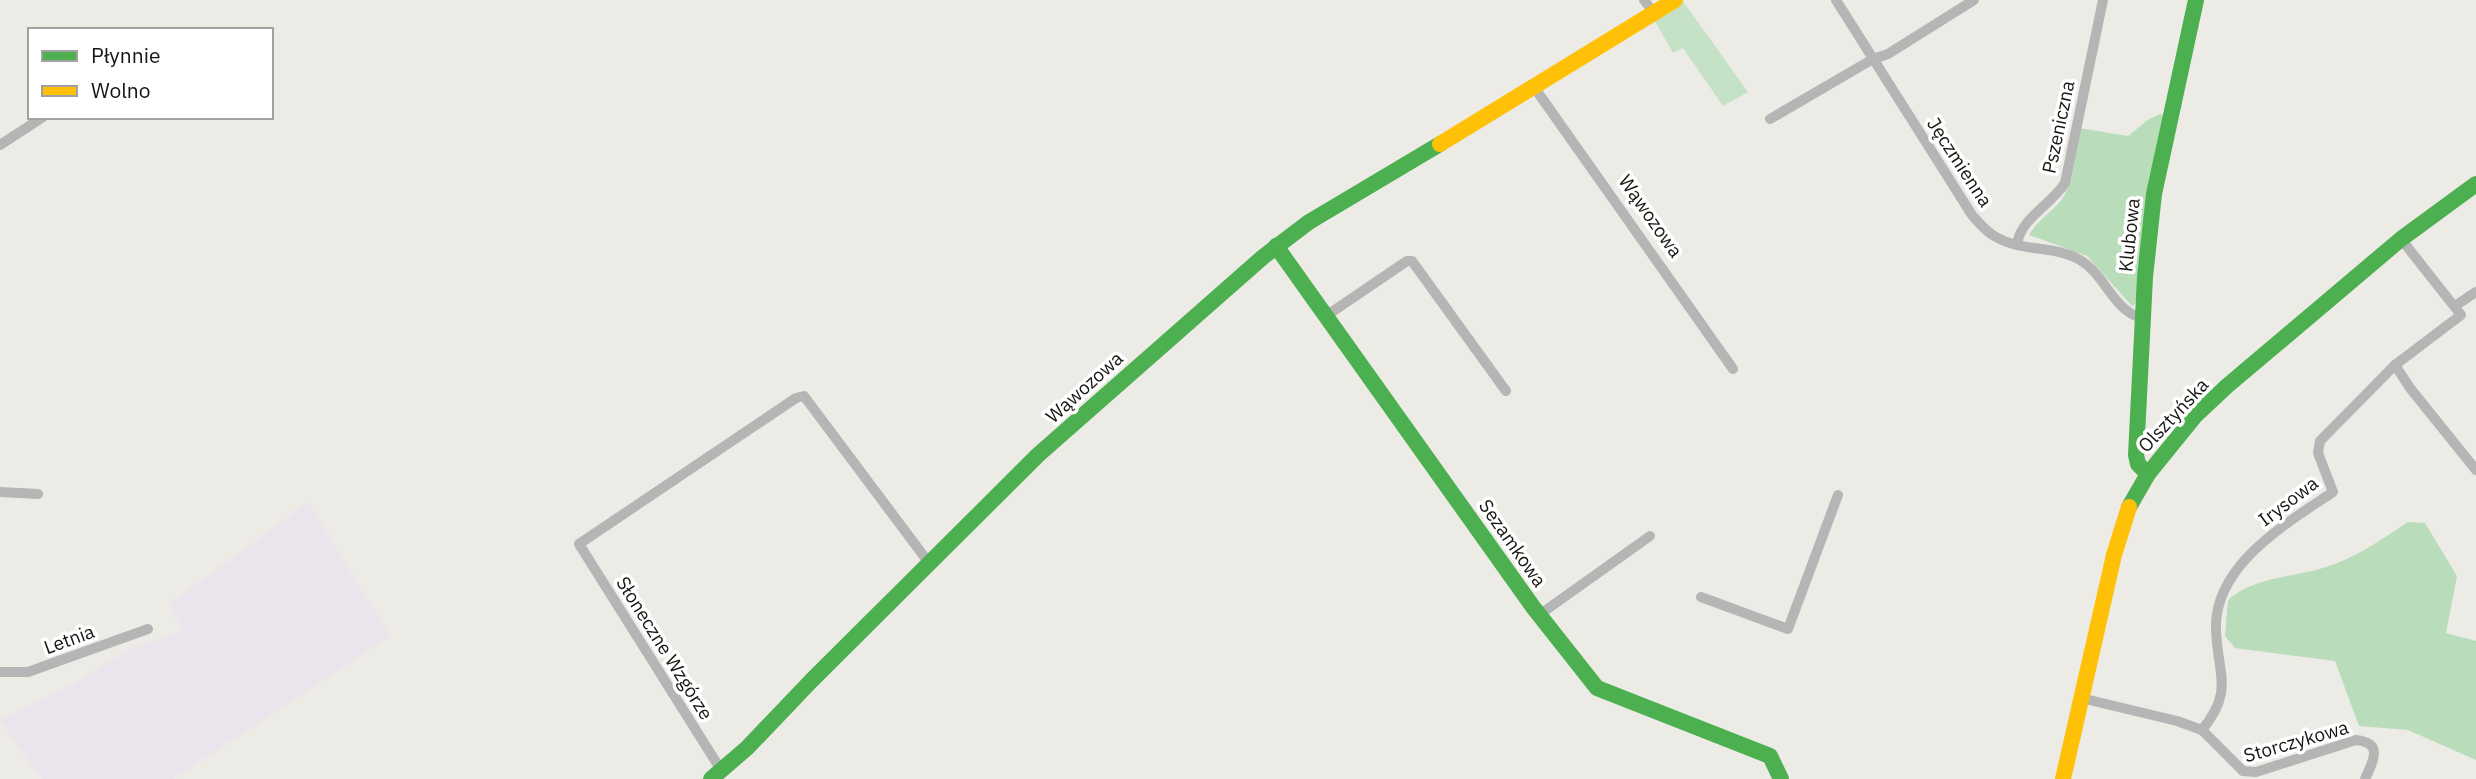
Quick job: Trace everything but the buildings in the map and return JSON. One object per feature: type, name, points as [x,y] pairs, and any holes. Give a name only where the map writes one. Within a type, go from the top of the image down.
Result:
[{"type":"street","name":"Wąwozowa","points":[[716,774],[747,748],[1038,455],[1276,246],[1309,222],[1534,87],[1649,7],[1675,0]]},
{"type":"street","name":"Jęczmienna","points":[[1836,0],[1972,215],[1984,229],[1997,239],[2064,253],[2083,262],[2104,281],[2123,309],[2132,316],[2143,318]]},
{"type":"street","points":[[1770,119],[1873,59],[1888,54],[1974,0]]},
{"type":"street","name":"Pszeniczna","points":[[2017,244],[2019,232],[2058,194],[2065,183],[2103,0]]},
{"type":"street","name":"Klubowa","points":[[2147,474],[2138,464],[2136,455],[2143,318],[2154,194],[2196,0]]},
{"type":"street","name":"Wąwozowa","points":[[1534,87],[1733,369]]},
{"type":"street","points":[[0,145],[40,119]]},
{"type":"street","name":"Olsztyńska","points":[[2063,779],[2114,555],[2129,508],[2147,474],[2195,416],[2313,311],[2401,239],[2476,184]]},
{"type":"street","points":[[2401,239],[2455,306],[2476,292]]},
{"type":"street","name":"Sezamkowa","points":[[1276,246],[1539,615],[1597,688],[1770,756],[1781,779]]},
{"type":"street","points":[[1326,316],[1407,261],[1412,261],[1506,391]]},
{"type":"street","name":"Irysowa","points":[[2202,730],[2211,719],[2222,692],[2222,667],[2216,628],[2218,606],[2229,578],[2264,541],[2333,492],[2318,453],[2320,442],[2395,365],[2461,315],[2455,306]]},
{"type":"street","points":[[2395,365],[2410,388],[2476,470]]},
{"type":"street","name":"Słoneczne Wzgórze","points":[[716,774],[579,544],[796,398],[804,396],[929,563]]},
{"type":"street","points":[[0,492],[38,494]]},
{"type":"street","points":[[1701,597],[1788,629],[1838,495]]},
{"type":"street","points":[[1539,615],[1650,536]]},
{"type":"street","name":"Letnia","points":[[0,672],[28,672],[148,629]]},
{"type":"street","points":[[2081,698],[2177,721],[2202,730],[2240,775]]},
{"type":"street","name":"Storczykowa","points":[[2240,775],[2356,740],[2366,741],[2374,752],[2365,779]]},
{"type":"shaded area","points":[[308,502],[390,636],[173,779],[42,779],[0,720],[70,686],[131,649],[183,632],[170,604]]},
{"type":"green space","points":[[1682,0],[1748,92],[1723,106],[1683,48],[1673,53],[1653,18]]},
{"type":"green space","points":[[2164,115],[2137,296],[2132,306],[2087,256],[2029,235],[2064,196],[2074,167],[2079,128],[2128,136],[2149,119]]},
{"type":"green space","points":[[2408,522],[2425,523],[2457,576],[2446,633],[2476,641],[2476,760],[2408,730],[2359,726],[2335,661],[2235,648],[2225,636],[2228,600],[2239,592],[2262,582],[2313,571],[2348,559]]},
{"type":"traffic: fast","points":[[2148,474],[2138,464],[2136,455],[2145,277],[2154,194],[2196,0]]},
{"type":"traffic: fast","points":[[711,779],[747,748],[1038,455],[1263,257],[1309,222],[1440,144]]},
{"type":"traffic: fast","points":[[2129,507],[2148,474],[2195,416],[2227,386],[2401,239],[2476,184]]},
{"type":"traffic: fast","points":[[1276,246],[1533,607],[1597,688],[1770,756],[1781,779]]},
{"type":"traffic: slow","points":[[1440,144],[1675,0]]},
{"type":"traffic: slow","points":[[2063,779],[2114,555],[2129,507]]}]
